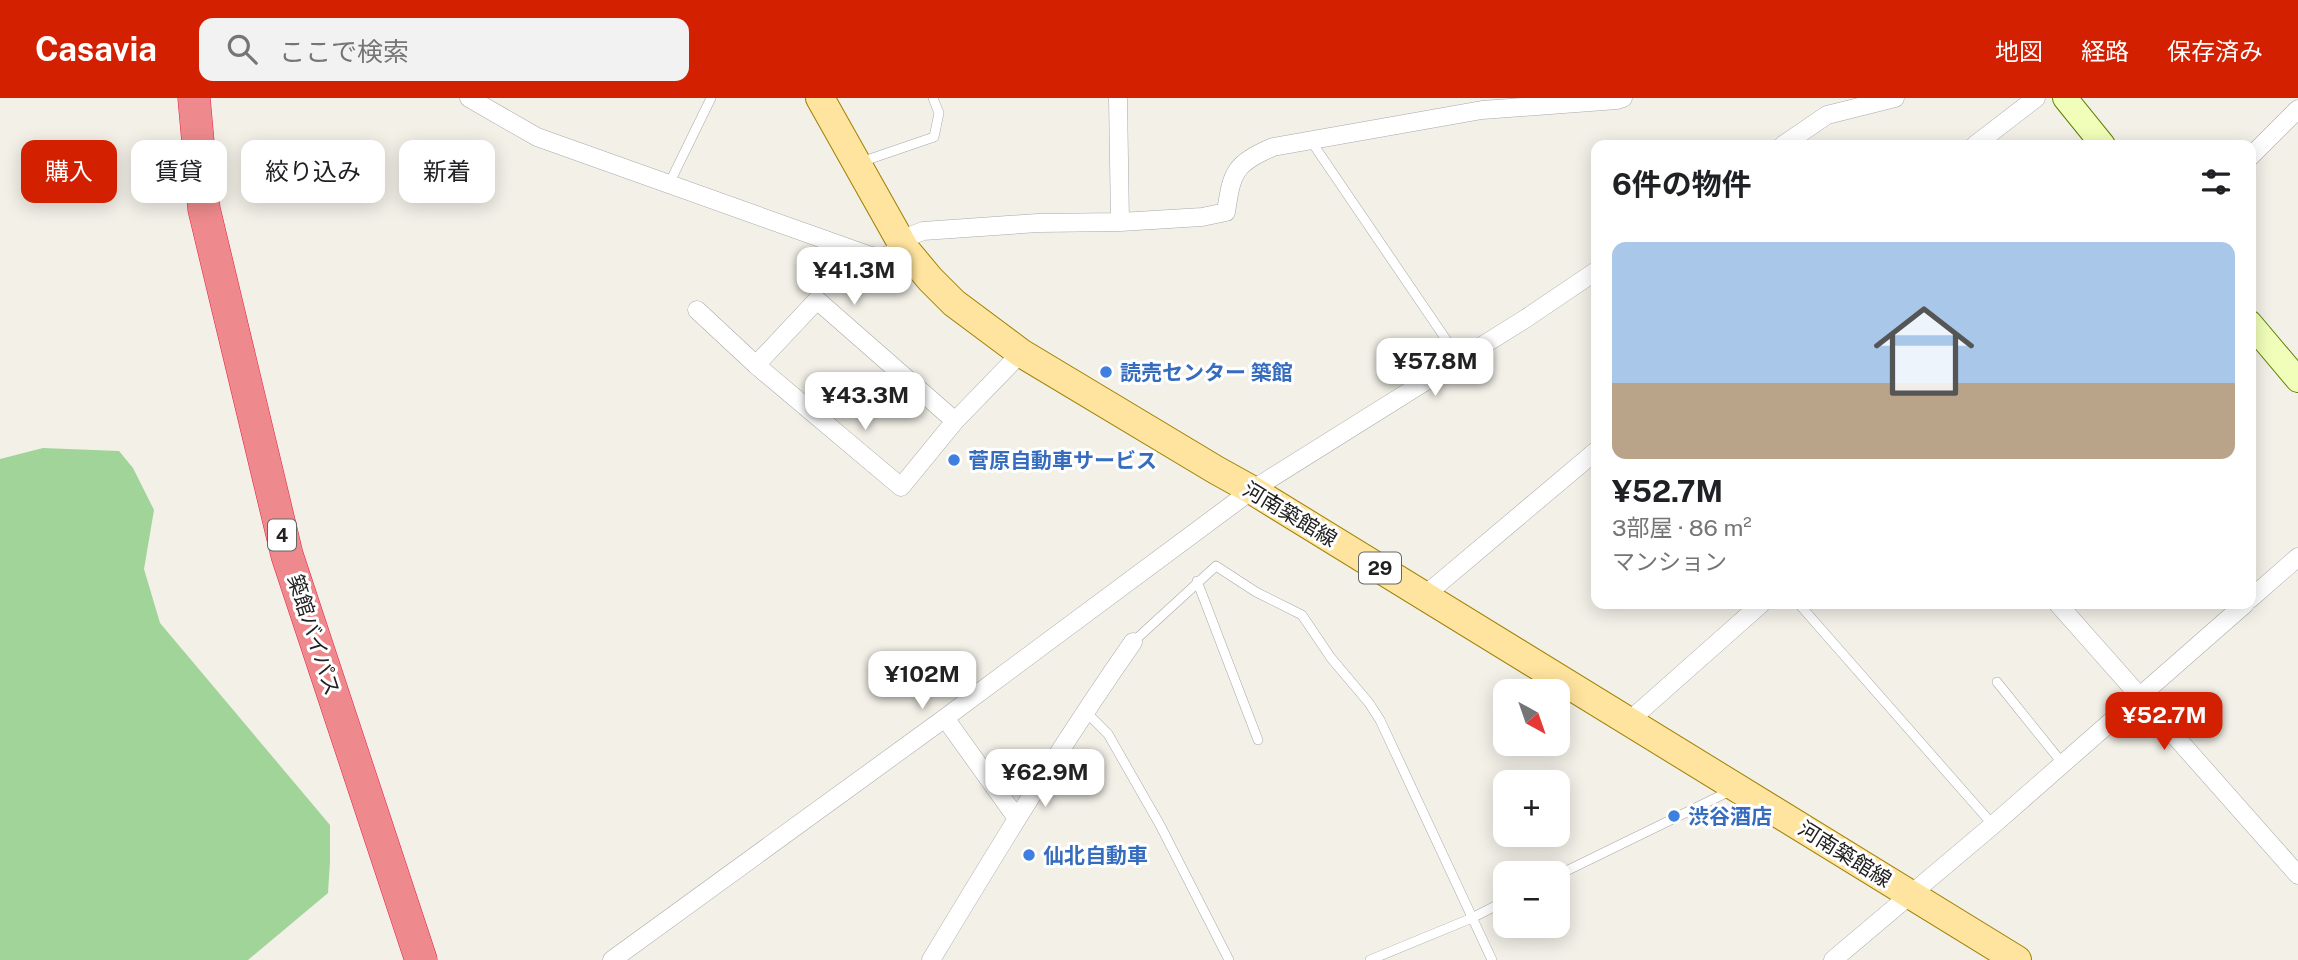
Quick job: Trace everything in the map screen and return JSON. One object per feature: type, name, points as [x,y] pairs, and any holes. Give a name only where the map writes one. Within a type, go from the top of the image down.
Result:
[{"type":"highway","name":"築館バイパス","points":[[194,98],[204,209],[287,555],[421,960]]},
{"type":"main road","name":"河南築館線","points":[[820,98],[902,245],[954,303],[1021,353],[1252,490],[2017,960]]},
{"type":"street","points":[[1118,98],[1120,222]]},
{"type":"street","points":[[477,100],[537,137],[880,258],[923,231],[1038,223],[1202,217],[1226,212],[1231,180],[1248,158],[1273,147],[1482,110],[1623,98]]},
{"type":"street","points":[[1791,140],[1827,116],[1895,98]]},
{"type":"street","points":[[1981,140],[2036,98]]},
{"type":"street","points":[[2065,98],[2099,140]]},
{"type":"street","points":[[2256,151],[2298,109]]},
{"type":"street","points":[[612,960],[1252,490],[1591,274]]},
{"type":"street","points":[[756,365],[817,300],[955,421]]},
{"type":"street","points":[[696,310],[756,365],[901,487],[955,421],[1021,353]]},
{"type":"street","points":[[2256,330],[2298,380]]},
{"type":"street","points":[[1424,596],[1591,455]]},
{"type":"street","points":[[2256,594],[2298,557]]},
{"type":"street","points":[[1629,721],[1755,609]]},
{"type":"street","points":[[2063,609],[2298,875]]},
{"type":"street","points":[[1833,960],[1993,825],[2239,609]]},
{"type":"street","points":[[931,960],[1016,817],[1133,642]]},
{"type":"street","points":[[945,718],[1016,817]]},
{"type":"lane","points":[[669,184],[711,98]]},
{"type":"lane","points":[[856,164],[934,137],[939,113],[933,98]]},
{"type":"lane","points":[[1311,141],[1460,360]]},
{"type":"lane","points":[[1133,642],[1216,566],[1256,592],[1302,615],[1331,658],[1381,720],[1492,960]]},
{"type":"lane","points":[[1197,582],[1258,740]]},
{"type":"lane","points":[[1803,609],[1993,825]]},
{"type":"lane","points":[[1997,682],[2063,764]]},
{"type":"lane","points":[[1085,711],[1108,734],[1160,825],[1229,960]]},
{"type":"lane","points":[[1570,869],[1737,787]]},
{"type":"lane","points":[[1370,960],[1493,907]]},
{"type":"green space","points":[[43,448],[119,451],[133,468],[154,510],[144,569],[160,623],[330,825],[328,893],[248,960],[0,960],[0,459]]},
{"type":"place","name":"読売センター 築館","points":[[1106,372]]},
{"type":"place","name":"菅原自動車サービス","points":[[954,460]]},
{"type":"place","name":"渋谷酒店","points":[[1674,816]]},
{"type":"place","name":"仙北自動車","points":[[1029,855]]}]
